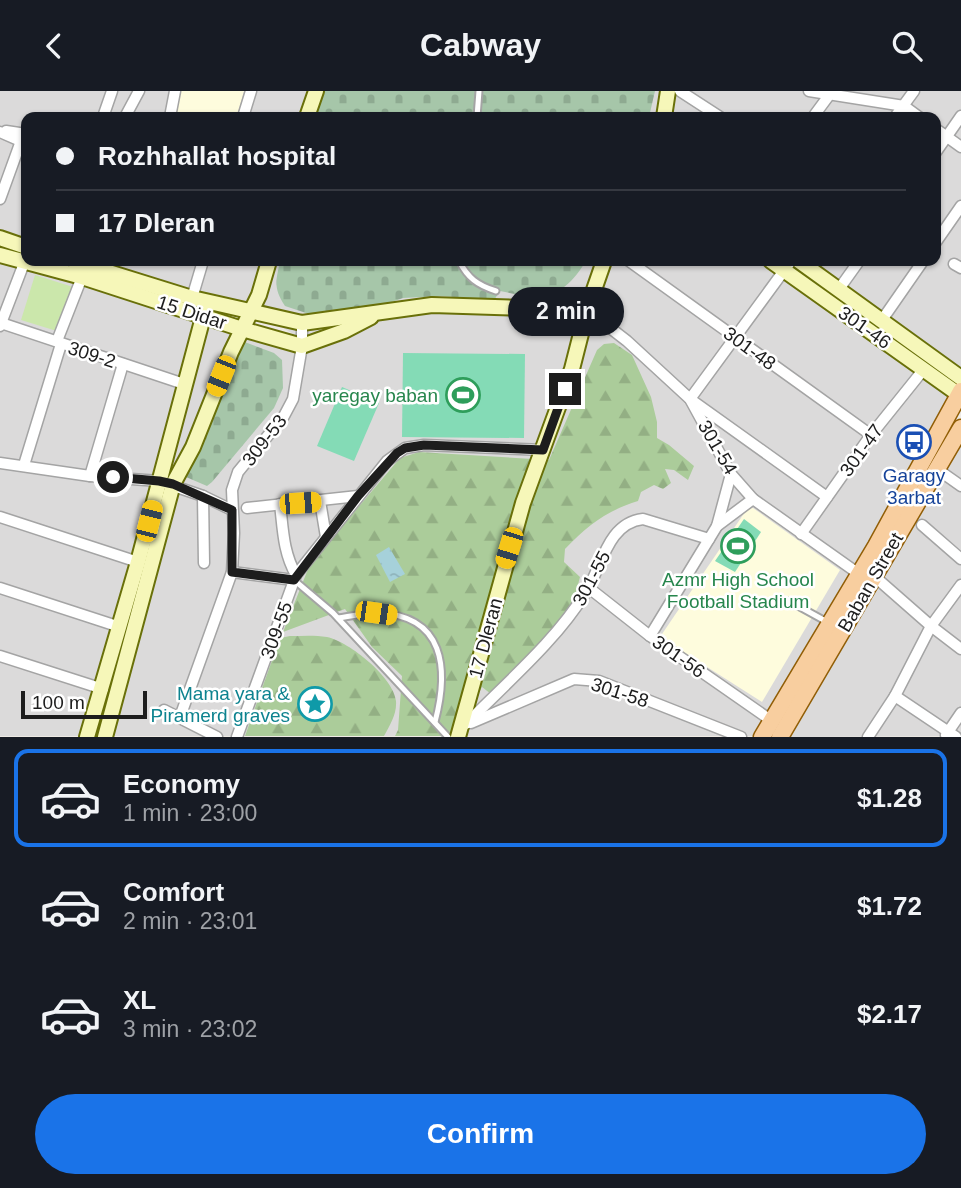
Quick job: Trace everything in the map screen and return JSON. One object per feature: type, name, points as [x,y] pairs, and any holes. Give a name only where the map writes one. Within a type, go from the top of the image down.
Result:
[{"type":"main road","points":[[762,737],[830,623],[866,575],[960,390]]},
{"type":"main road","name":"Baban Street","points":[[780,737],[866,575],[961,428]]},
{"type":"street","points":[[105,112],[112,91]]},
{"type":"street","points":[[128,112],[139,91]]},
{"type":"street","points":[[171,112],[175,91]]},
{"type":"street","points":[[245,112],[251,91]]},
{"type":"street","points":[[309,112],[316,91]]},
{"type":"street","points":[[665,112],[668,91]]},
{"type":"street","points":[[680,91],[712,112]]},
{"type":"street","points":[[809,91],[904,106],[912,112]]},
{"type":"street","points":[[899,112],[915,91]]},
{"type":"street","points":[[817,112],[830,94]]},
{"type":"street","points":[[941,145],[961,116]]},
{"type":"street","points":[[0,131],[21,139]]},
{"type":"street","points":[[941,133],[961,147]]},
{"type":"street","points":[[0,199],[21,149]]},
{"type":"street","points":[[941,235],[961,206]]},
{"type":"street","name":"15 Didar","points":[[0,238],[21,252]]},
{"type":"street","name":"15 Didar","points":[[0,254],[21,255]]},
{"type":"street","points":[[0,325],[22,266]]},
{"type":"street","name":"15 Didar","points":[[54,266],[82,277],[201,305],[251,311],[302,323],[432,305],[587,310]]},
{"type":"street","name":"15 Didar","points":[[88,266],[201,305],[242,329],[302,346],[344,331],[380,311]]},
{"type":"street","points":[[105,737],[166,482],[201,305],[203,266]]},
{"type":"street","points":[[88,737],[138,562],[166,482],[192,447],[259,295],[268,266]]},
{"type":"street","name":"17 Dleran","points":[[461,729],[519,514],[572,369],[587,310],[602,266]]},
{"type":"street","name":"301-48","points":[[636,266],[871,435]]},
{"type":"street","points":[[788,266],[690,399],[827,497]]},
{"type":"street","name":"301-46","points":[[788,266],[924,369],[960,390]]},
{"type":"street","name":"301-46","points":[[806,266],[882,320],[960,390]]},
{"type":"street","points":[[839,289],[855,266]]},
{"type":"street","points":[[882,320],[920,266]]},
{"type":"street","points":[[24,465],[59,343],[82,277]]},
{"type":"street","name":"301-54","points":[[587,310],[635,348],[690,399],[731,474],[753,499],[800,534],[866,575],[961,649]]},
{"type":"street","name":"309-53","points":[[180,717],[232,572],[231,496],[239,473],[284,416],[293,399],[302,346],[302,323]]},
{"type":"street","name":"309-2","points":[[0,325],[184,384]]},
{"type":"street","points":[[90,476],[123,364]]},
{"type":"street","name":"301-47","points":[[800,534],[871,435],[924,369]]},
{"type":"street","name":"309-55","points":[[237,737],[295,577],[358,496],[397,453],[414,446],[543,450]]},
{"type":"street","points":[[0,463],[90,476],[166,482],[232,510]]},
{"type":"street","points":[[937,469],[961,486]]},
{"type":"street","points":[[650,636],[717,526],[731,474]]},
{"type":"street","points":[[203,496],[204,563]]},
{"type":"street","points":[[247,507],[358,496]]},
{"type":"street","points":[[717,526],[753,499]]},
{"type":"street","points":[[320,501],[326,537]]},
{"type":"street","points":[[232,572],[295,577],[284,545],[281,504]]},
{"type":"street","points":[[0,517],[138,562]]},
{"type":"street","name":"301-55","points":[[461,729],[571,617],[589,588],[617,531],[632,520],[643,519],[709,539]]},
{"type":"street","points":[[922,525],[961,559]]},
{"type":"street","points":[[868,737],[895,696],[930,626],[961,585]]},
{"type":"street","points":[[0,588],[120,627]]},
{"type":"street","name":"301-56","points":[[589,588],[650,636],[772,720]]},
{"type":"street","points":[[0,656],[103,689]]},
{"type":"street","name":"301-58","points":[[461,729],[575,679],[599,681],[741,737]]},
{"type":"street","points":[[895,696],[950,735],[961,713]]},
{"type":"street","points":[[164,710],[217,737]]},
{"type":"lane","points":[[477,112],[479,91]]},
{"type":"lane","points":[[462,266],[469,278],[496,291]]},
{"type":"lane","points":[[295,577],[338,618],[448,737]]},
{"type":"lane","points":[[789,601],[830,623]]},
{"type":"lane","points":[[338,618],[376,613],[397,616],[420,624],[429,633],[438,650],[443,692],[435,722]]},
{"type":"shaded area","points":[[0,91],[961,91],[961,391],[758,736],[0,736],[0,250],[21,256],[21,266],[53,266],[308,343],[260,314],[83,266],[941,266],[941,112],[21,112],[21,249],[0,243]]},
{"type":"shaded area","points":[[180,91],[244,91],[238,112],[177,112]]},
{"type":"shaded area","points":[[961,445],[961,736],[781,737],[874,576]]},
{"type":"shaded area","points":[[753,508],[840,570],[762,702],[660,637],[747,509]]},
{"type":"green space","points":[[322,91],[655,91],[650,112],[313,112]]},
{"type":"green space","points":[[279,266],[583,266],[568,284],[550,294],[540,296],[500,291],[494,300],[441,296],[403,298],[366,311],[312,315],[285,306],[276,284]]},
{"type":"green space","points":[[35,275],[73,287],[60,332],[21,320]]},
{"type":"green space","points":[[242,341],[274,353],[282,360],[283,388],[274,408],[207,486],[186,477]]},
{"type":"green space","points":[[614,343],[632,355],[651,397],[657,422],[657,438],[694,466],[688,480],[674,470],[665,469],[671,483],[663,489],[654,485],[641,492],[638,501],[616,509],[598,520],[565,549],[564,562],[580,577],[573,604],[556,628],[491,694],[482,687],[455,736],[395,736],[398,730],[402,676],[372,647],[345,609],[283,632],[310,564],[400,458],[419,452],[549,460],[597,350],[604,344]]},
{"type":"green space","name":"yaregay baban","points":[[403,353],[525,354],[524,438],[402,437]]},
{"type":"green space","points":[[342,387],[379,403],[354,461],[317,446]]},
{"type":"green space","name":"Azmr High School Football Stadium","points":[[744,519],[761,532],[735,572],[715,561]]},
{"type":"green space","points":[[322,636],[336,640],[358,653],[379,672],[388,682],[396,701],[391,724],[384,736],[245,736],[280,638]]},
{"type":"water","points":[[389,547],[405,574],[390,582],[376,555]]},
{"type":"place","name":"yaregay baban","points":[[463,395]]},
{"type":"place","name":"Garagy 3arbat","points":[[914,442]]},
{"type":"place","name":"Azmr High School Football Stadium","points":[[738,546]]},
{"type":"place","name":"Mama yara & Piramerd graves","points":[[315,704]]},
{"type":"route","points":[[113,477],[173,484],[232,510],[232,572],[294,580],[358,496],[397,453],[405,448],[424,445],[543,450],[565,389]]}]
